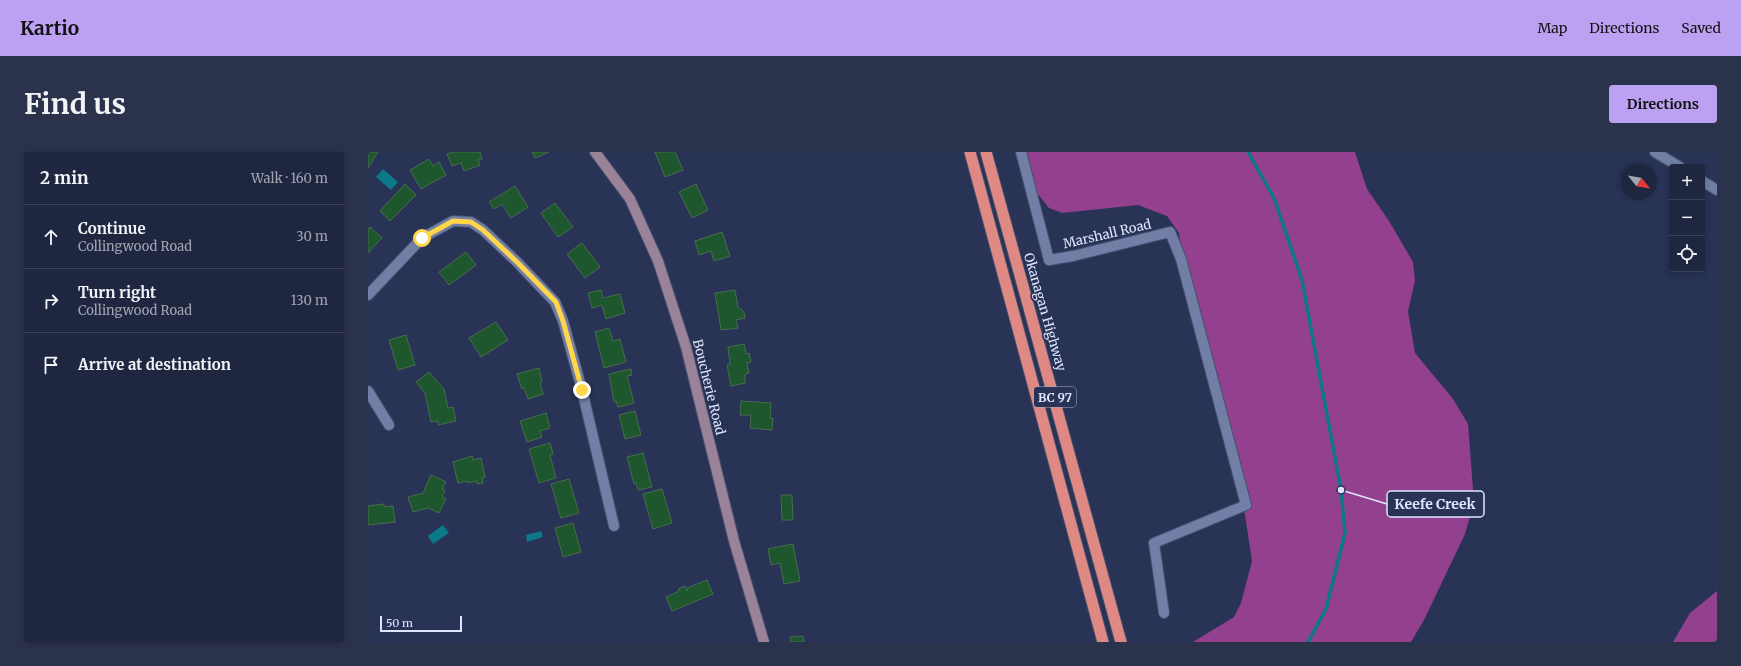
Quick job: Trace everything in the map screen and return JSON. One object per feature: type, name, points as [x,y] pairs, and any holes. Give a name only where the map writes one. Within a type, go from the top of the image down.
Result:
[{"type":"highway","name":"BC 97","points":[[970,152],[1103,642]]},
{"type":"highway","name":"Okanagan Highway","points":[[986,152],[1121,642]]},
{"type":"main road","name":"Boucherie Road","points":[[595,152],[630,200],[658,262],[686,347],[734,541],[764,642]]},
{"type":"street","name":"Marshall Road","points":[[1021,152],[1049,260],[1073,256],[1170,232],[1181,259],[1246,505],[1154,543],[1164,613]]},
{"type":"street","points":[[1655,152],[1675,164]]},
{"type":"street","points":[[1705,182],[1717,190]]},
{"type":"street","points":[[368,294],[422,238],[453,221],[471,222],[483,230],[517,262],[556,302],[563,321],[582,390],[614,526]]},
{"type":"street","points":[[368,391],[390,425]]},
{"type":"shaded area","points":[[1021,152],[1355,152],[1367,189],[1389,221],[1413,262],[1415,281],[1408,311],[1415,353],[1453,399],[1468,424],[1474,502],[1465,534],[1424,620],[1411,642],[1193,642],[1234,617],[1241,603],[1252,561],[1245,515],[1183,268],[1179,233],[1167,216],[1138,205],[1062,213],[1049,208],[1025,178]]},
{"type":"shaded area","points":[[383,169],[398,182],[391,190],[376,177]]},
{"type":"shaded area","points":[[443,525],[449,533],[433,544],[428,536]]},
{"type":"shaded area","points":[[541,531],[543,537],[527,542],[526,535]]},
{"type":"shaded area","points":[[1717,591],[1717,642],[1673,642],[1690,613]]},
{"type":"building","points":[[368,152],[378,152],[368,168]]},
{"type":"building","points":[[453,152],[480,152],[482,159],[478,160],[480,165],[464,171],[461,163],[452,166],[447,154]]},
{"type":"building","points":[[532,152],[549,152],[535,158]]},
{"type":"building","points":[[655,152],[675,152],[683,170],[665,177]]},
{"type":"building","points":[[429,159],[433,166],[439,162],[446,175],[421,189],[410,170]]},
{"type":"building","points":[[405,184],[416,195],[390,221],[380,211]]},
{"type":"building","points":[[696,184],[708,210],[692,218],[679,192]]},
{"type":"building","points":[[515,186],[528,207],[511,218],[502,204],[494,209],[489,202]]},
{"type":"building","points":[[555,203],[573,227],[558,237],[541,213]]},
{"type":"building","points":[[370,227],[382,238],[368,253],[368,229]]},
{"type":"building","points":[[722,232],[730,256],[714,261],[711,251],[699,255],[695,241]]},
{"type":"building","points":[[582,243],[600,267],[585,278],[567,254]]},
{"type":"building","points":[[466,252],[476,265],[449,285],[439,272]]},
{"type":"building","points":[[601,290],[603,298],[620,294],[625,313],[606,319],[602,305],[592,308],[588,293]]},
{"type":"building","points":[[735,290],[738,307],[744,312],[745,318],[736,320],[738,328],[721,330],[715,293]]},
{"type":"building","points":[[496,322],[508,340],[481,357],[469,338]]},
{"type":"building","points":[[609,328],[613,341],[620,339],[626,362],[604,368],[595,332]]},
{"type":"building","points":[[406,335],[415,365],[398,370],[389,340]]},
{"type":"building","points":[[744,344],[746,354],[749,353],[751,362],[747,363],[749,373],[745,374],[745,383],[731,386],[727,365],[730,364],[728,347]]},
{"type":"building","points":[[539,368],[542,382],[540,383],[543,394],[528,399],[524,388],[522,389],[517,374]]},
{"type":"building","points":[[631,369],[632,375],[627,376],[634,403],[618,407],[616,401],[614,402],[609,374]]},
{"type":"building","points":[[429,372],[444,389],[448,408],[453,407],[456,421],[438,425],[438,421],[431,422],[425,393],[416,382]]},
{"type":"building","points":[[741,401],[771,403],[770,418],[773,418],[772,430],[750,428],[751,415],[740,415]]},
{"type":"building","points":[[635,411],[641,435],[625,439],[619,415]]},
{"type":"building","points":[[546,413],[550,428],[540,431],[542,437],[527,442],[520,421]]},
{"type":"building","points":[[550,443],[553,454],[550,455],[556,478],[539,483],[529,449]]},
{"type":"building","points":[[643,453],[652,487],[638,490],[636,483],[634,484],[627,457]]},
{"type":"building","points":[[472,456],[473,460],[481,458],[485,477],[482,478],[483,483],[477,484],[477,481],[468,483],[468,481],[458,483],[453,462]]},
{"type":"building","points":[[431,475],[446,482],[442,489],[445,490],[442,497],[446,499],[439,513],[428,508],[413,512],[408,497],[423,493]]},
{"type":"building","points":[[569,479],[579,513],[561,518],[551,484]]},
{"type":"building","points":[[662,489],[672,523],[653,529],[643,494]]},
{"type":"building","points":[[781,495],[792,495],[793,520],[782,520]]},
{"type":"building","points":[[384,504],[384,507],[393,506],[395,522],[368,525],[368,506]]},
{"type":"building","points":[[573,523],[581,552],[563,557],[555,528]]},
{"type":"building","points":[[793,544],[800,581],[784,584],[780,563],[771,565],[768,549]]},
{"type":"building","points":[[707,580],[713,594],[672,611],[666,597],[679,591],[678,589],[685,586],[687,591],[687,588]]},
{"type":"building","points":[[803,636],[804,642],[791,642],[790,637]]},
{"type":"waterway","points":[[1248,152],[1274,198],[1302,280],[1341,490],[1345,533],[1326,609],[1308,642]]},
{"type":"place","name":"Keefe Creek","points":[[1341,490]]},
{"type":"route","points":[[422,238],[453,221],[471,222],[483,230],[517,262],[556,302],[563,321],[582,390]]}]
